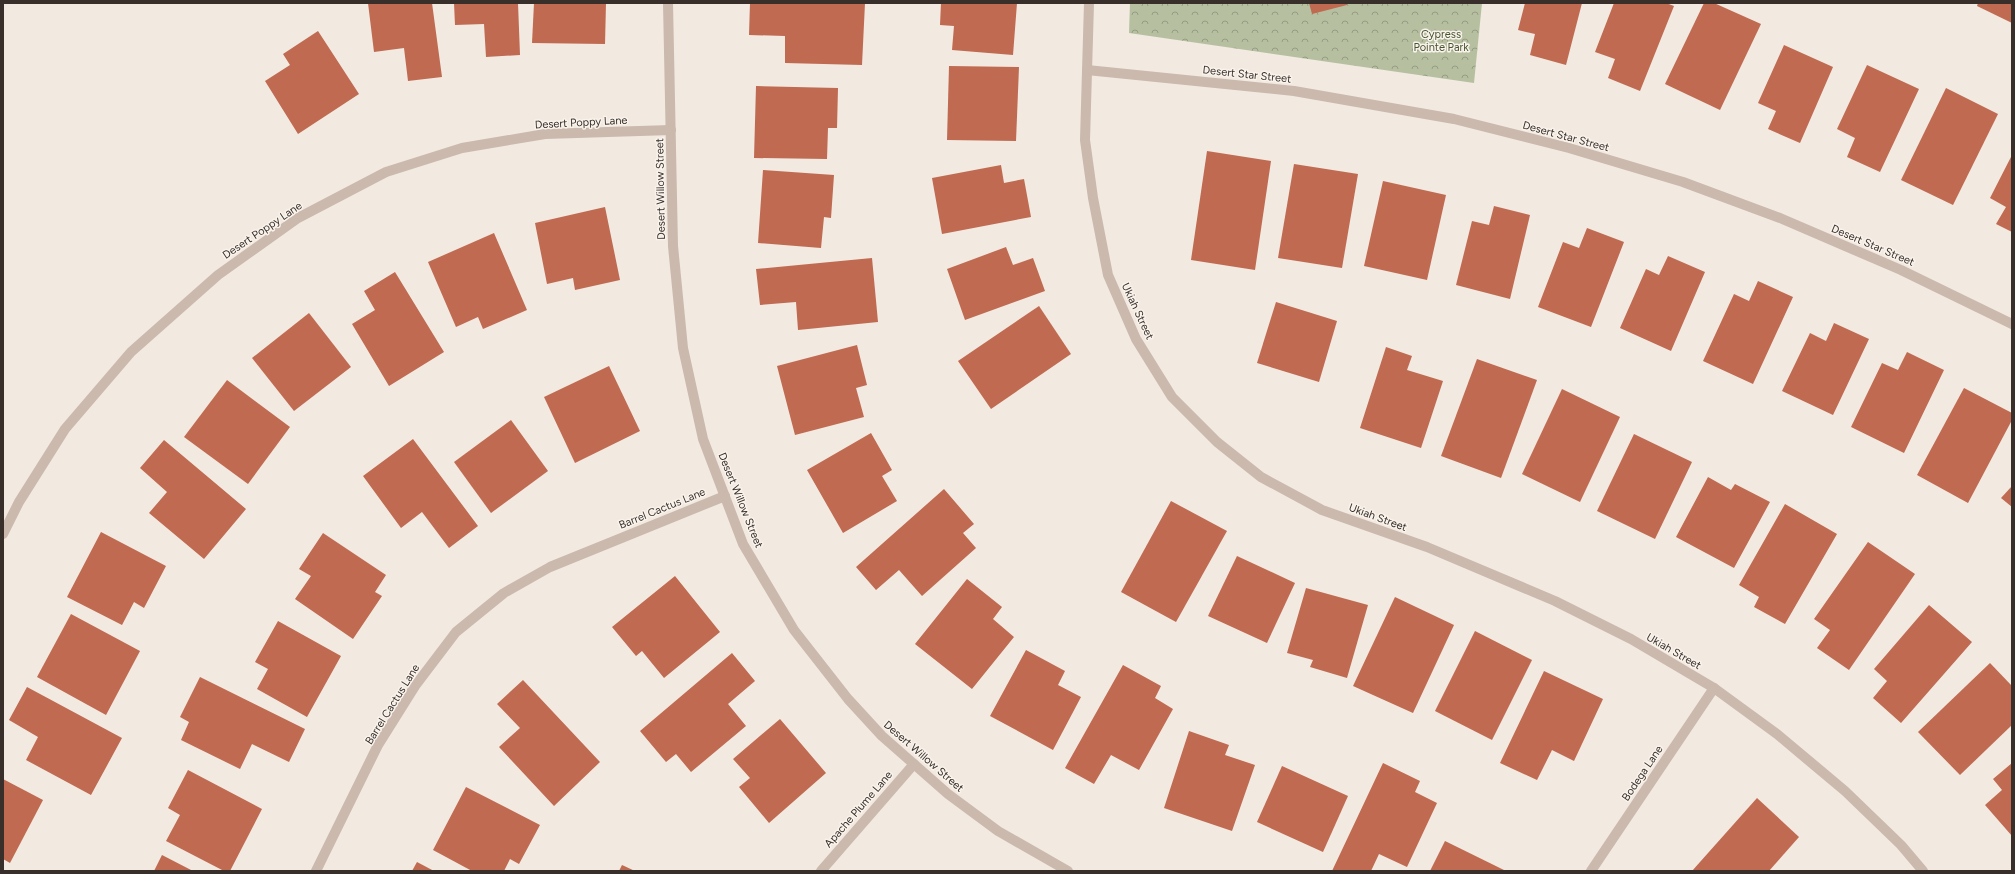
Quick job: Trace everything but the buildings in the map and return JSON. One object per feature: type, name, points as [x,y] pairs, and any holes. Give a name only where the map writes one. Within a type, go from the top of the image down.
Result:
[{"type":"street","name":"Desert Willow Street","points":[[668,3],[673,246],[683,348],[703,439],[743,544],[794,630],[848,699],[882,736],[948,794],[998,831],[1068,871]]},
{"type":"street","name":"Ukiah Street","points":[[1089,3],[1085,140],[1092,198],[1108,274],[1136,339],[1172,397],[1217,442],[1261,477],[1322,510],[1427,547],[1555,601],[1631,640],[1714,688],[1777,734],[1845,792],[1901,845],[1923,871]]},
{"type":"street","name":"Desert Star Street","points":[[1087,70],[1294,91],[1454,119],[1569,148],[1683,182],[1780,218],[1902,270],[2012,324]]},
{"type":"street","name":"Desert Poppy Lane","points":[[3,534],[19,502],[66,429],[131,352],[218,275],[298,218],[386,172],[462,148],[545,134],[671,130]]},
{"type":"street","name":"Barrel Cactus Lane","points":[[316,871],[378,745],[414,686],[456,632],[504,593],[550,567],[725,496]]},
{"type":"street","name":"Bodega Lane","points":[[1591,871],[1714,688]]},
{"type":"street","name":"Apache Plume Lane","points":[[821,871],[914,764]]},
{"type":"green space","name":"Cypress Pointe Park","points":[[1130,3],[1482,3],[1474,83],[1129,33]]}]
